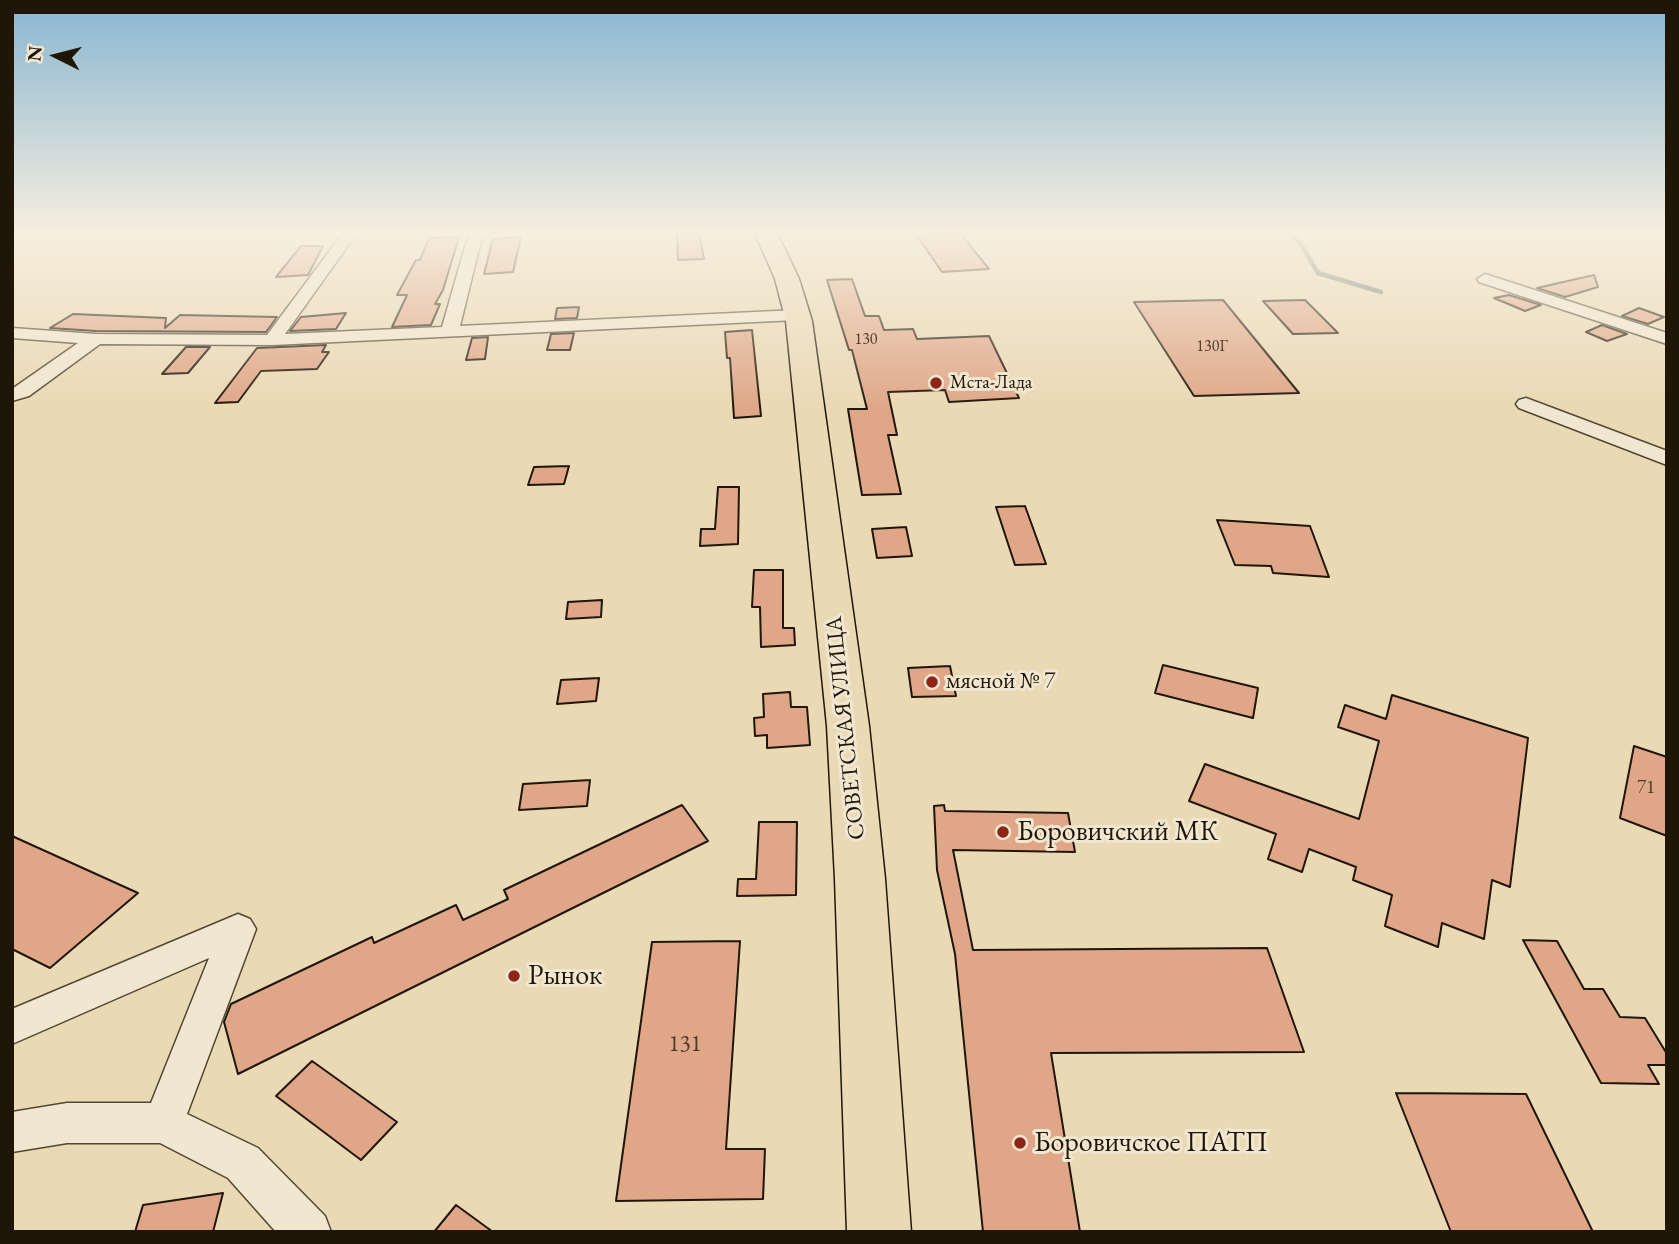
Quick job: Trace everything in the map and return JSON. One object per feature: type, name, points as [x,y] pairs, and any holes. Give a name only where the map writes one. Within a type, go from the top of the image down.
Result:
[{"type":"main road","name":"СОВЕТСКАЯ УЛИЦА","points":[[790,291],[797,315],[817,458],[852,769],[879,1232]]},
{"type":"street","points":[[272,341],[308,291]]},
{"type":"street","points":[[449,332],[460,291]]},
{"type":"street","points":[[1522,291],[1667,339]]},
{"type":"street","points":[[12,333],[96,339],[272,341],[797,315]]},
{"type":"street","points":[[12,395],[22,392],[96,339]]},
{"type":"street","points":[[1527,404],[1667,459]]},
{"type":"street","points":[[12,1027],[238,929],[163,1123]]},
{"type":"street","points":[[12,1132],[67,1123],[163,1123],[243,1163],[293,1226]]},
{"type":"building","points":[[399,291],[442,291],[435,304],[440,304],[431,325],[392,327],[407,295],[397,295]]},
{"type":"building","points":[[830,291],[856,291],[865,316],[879,316],[884,330],[913,329],[917,339],[989,336],[1019,398],[949,402],[945,390],[888,392],[897,435],[888,435],[901,494],[862,495],[848,409],[867,409],[852,350],[849,350]]},
{"type":"building","points":[[1546,291],[1585,291],[1565,297]]},
{"type":"building","points":[[1509,295],[1541,305],[1525,311],[1494,298]]},
{"type":"building","points":[[1223,300],[1299,393],[1194,396],[1134,302]]},
{"type":"building","points":[[1305,300],[1338,333],[1293,334],[1263,301]]},
{"type":"building","points":[[579,307],[577,318],[555,319],[557,308]]},
{"type":"building","points":[[1639,308],[1664,317],[1648,324],[1622,316]]},
{"type":"building","points":[[346,313],[336,329],[290,331],[301,317]]},
{"type":"building","points":[[73,314],[166,318],[165,328],[180,315],[277,317],[266,332],[96,331],[50,328]]},
{"type":"building","points":[[1602,325],[1627,334],[1607,341],[1586,332]]},
{"type":"building","points":[[752,330],[761,416],[734,418],[730,358],[727,358],[725,332]]},
{"type":"building","points":[[574,333],[570,350],[547,350],[551,334]]},
{"type":"building","points":[[488,337],[485,359],[466,360],[472,338]]},
{"type":"building","points":[[326,345],[322,352],[329,352],[317,369],[261,371],[238,402],[215,403],[257,348]]},
{"type":"building","points":[[186,347],[210,347],[188,373],[162,374]]},
{"type":"building","points":[[569,466],[564,484],[528,485],[534,467]]},
{"type":"building","points":[[718,487],[739,487],[738,544],[700,546],[701,529],[715,529]]},
{"type":"building","points":[[1025,506],[1046,564],[1015,565],[996,507]]},
{"type":"building","points":[[1217,520],[1310,526],[1329,577],[1273,573],[1271,566],[1235,565]]},
{"type":"building","points":[[906,527],[912,556],[877,558],[872,529]]},
{"type":"building","points":[[754,570],[783,570],[783,628],[794,628],[795,645],[761,647],[760,607],[752,607]]},
{"type":"building","points":[[602,600],[601,617],[566,619],[568,602]]},
{"type":"building","points":[[1163,665],[1258,688],[1253,718],[1155,693]]},
{"type":"building","name":"мясной № 7","points":[[950,666],[956,696],[912,697],[908,668]]},
{"type":"building","points":[[599,678],[596,701],[557,704],[561,680]]},
{"type":"building","points":[[790,692],[791,707],[807,707],[810,745],[767,748],[767,735],[755,736],[754,718],[764,717],[763,694]]},
{"type":"building","points":[[1392,695],[1528,738],[1510,887],[1492,880],[1484,939],[1442,923],[1438,947],[1385,926],[1392,895],[1353,880],[1356,867],[1309,849],[1302,872],[1268,859],[1276,834],[1189,801],[1205,764],[1359,819],[1379,741],[1338,727],[1345,705],[1386,719]]},
{"type":"building","points":[[1634,746],[1667,757],[1667,836],[1620,818]]},
{"type":"building","points":[[590,780],[587,806],[519,810],[523,784]]},
{"type":"building","points":[[682,805],[708,841],[238,1074],[224,1022],[231,1004],[372,937],[374,943],[456,905],[463,920],[508,899],[504,890]]},
{"type":"building","name":"Боровичское ПАТП","points":[[944,805],[945,811],[1068,813],[1075,852],[953,850],[973,950],[1267,948],[1304,1052],[1051,1053],[1080,1232],[983,1232],[955,954],[937,870],[934,806]]},
{"type":"building","points":[[759,822],[797,822],[796,895],[737,896],[738,879],[756,879]]},
{"type":"building","points":[[12,836],[138,893],[50,968],[12,949]]},
{"type":"building","points":[[1523,940],[1557,941],[1584,989],[1603,989],[1620,1017],[1645,1018],[1667,1054],[1667,1065],[1648,1065],[1659,1084],[1601,1083]]},
{"type":"building","points":[[740,941],[726,1149],[765,1149],[763,1199],[616,1201],[652,942]]},
{"type":"building","points":[[312,1061],[397,1122],[361,1160],[276,1096]]},
{"type":"building","points":[[1396,1093],[1526,1094],[1593,1232],[1451,1232]]},
{"type":"building","points":[[223,1193],[213,1232],[135,1232],[143,1205]]},
{"type":"building","points":[[456,1205],[493,1232],[434,1232]]},
{"type":"place","name":"Мста-Лада","points":[[936,383]]},
{"type":"place","name":"мясной № 7","points":[[932,682]]},
{"type":"place","name":"Боровичский МК","points":[[1003,832]]},
{"type":"place","name":"Рынок","points":[[514,976]]},
{"type":"place","name":"Боровичское ПАТП","points":[[1020,1143]]}]
